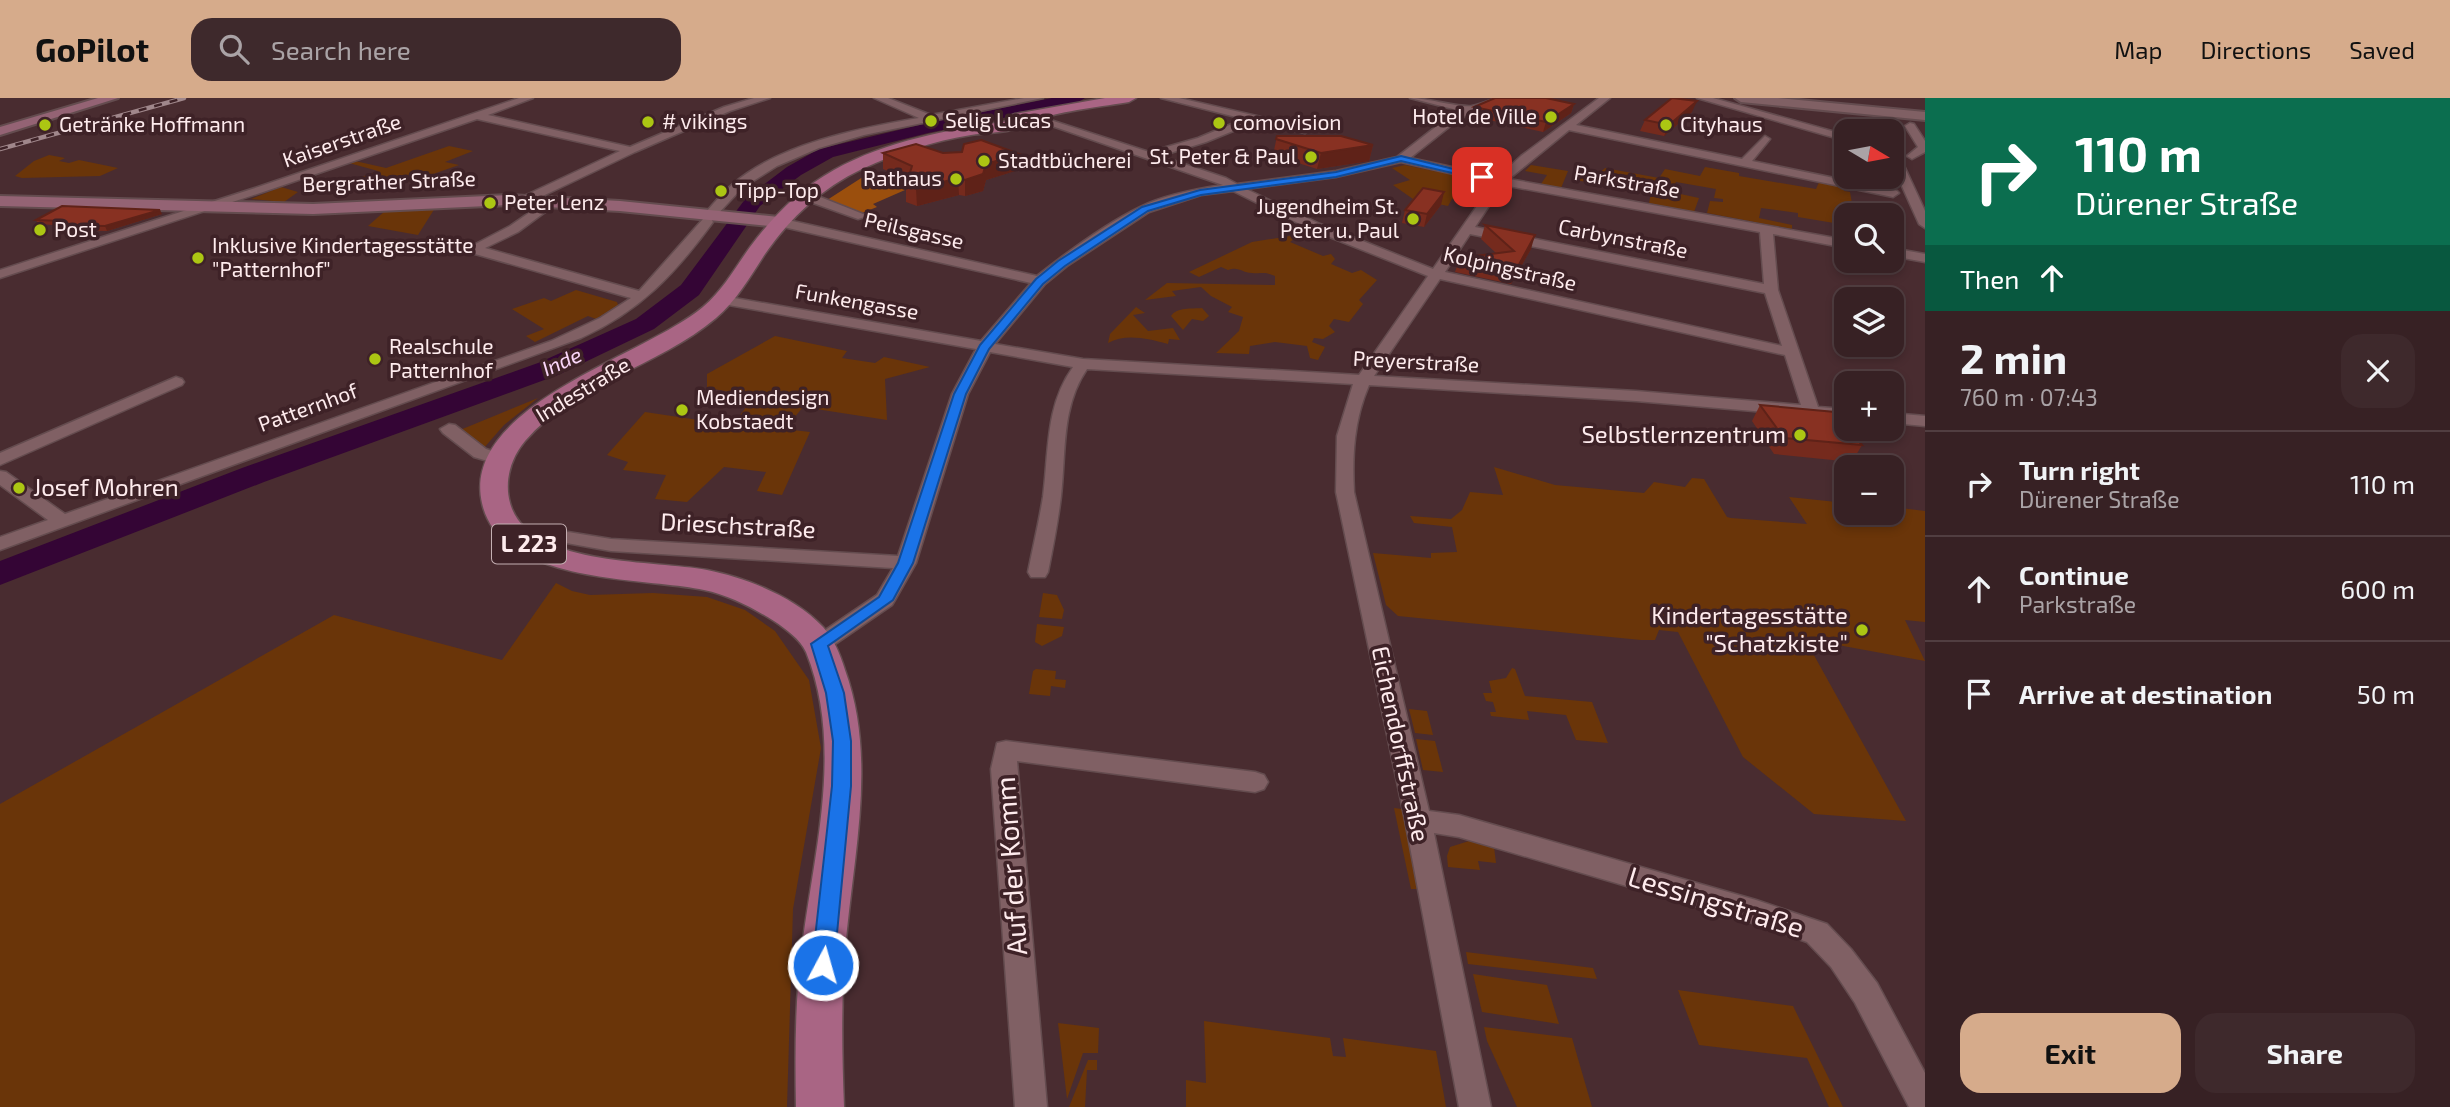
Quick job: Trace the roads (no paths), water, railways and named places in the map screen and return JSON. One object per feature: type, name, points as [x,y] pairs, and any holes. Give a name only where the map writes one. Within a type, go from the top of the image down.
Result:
[{"type":"main road","points":[[0,131],[112,98]]},
{"type":"main road","name":"Indestraße","points":[[498,459],[527,424],[546,409],[684,332],[723,300],[771,221],[806,196],[860,164],[925,142],[973,130],[1017,124],[1034,117],[1129,98]]},
{"type":"main road","name":"Bergrather Straße","points":[[0,201],[313,209],[526,200],[771,221]]},
{"type":"main road","name":"L 223","points":[[498,459],[492,482],[498,511],[519,537],[534,546],[576,563],[639,574],[705,580],[758,597],[794,621],[820,644]]},
{"type":"main road","points":[[820,644],[835,693],[842,741],[842,786],[820,991],[820,1107]]},
{"type":"street","name":"Kaiserstraße","points":[[0,274],[528,98]]},
{"type":"street","points":[[526,200],[631,150],[727,109],[765,98]]},
{"type":"street","points":[[879,98],[929,118]]},
{"type":"street","name":"Patternhof","points":[[0,544],[556,344],[592,328],[641,296],[714,217],[724,198],[760,172],[792,155],[824,142],[929,118],[1038,98]]},
{"type":"street","points":[[1166,98],[1305,130]]},
{"type":"street","points":[[1415,98],[1468,109]]},
{"type":"street","points":[[820,644],[885,600],[906,563],[956,405],[984,348],[1040,281],[1062,263],[1145,209],[1200,192],[1336,174],[1401,159],[1468,109],[1499,98]]},
{"type":"street","name":"Eichendorffstraße","points":[[1475,1107],[1418,820],[1345,492],[1342,451],[1351,406],[1362,382],[1500,181],[1525,158],[1605,98]]},
{"type":"street","points":[[1702,98],[1834,135]]},
{"type":"street","points":[[1741,98],[1925,116]]},
{"type":"street","points":[[477,116],[631,150]]},
{"type":"street","name":"Kolpingstraße","points":[[1034,117],[1222,180],[1316,227],[1437,275],[1790,352]]},
{"type":"street","points":[[1151,155],[1202,140],[1253,119]]},
{"type":"street","points":[[1567,126],[1894,193]]},
{"type":"street","points":[[1910,126],[1922,136],[1924,148],[1912,156]]},
{"type":"street","points":[[1744,163],[1765,139]]},
{"type":"street","points":[[1904,154],[1925,159]]},
{"type":"street","name":"Parkstraße","points":[[1401,159],[1500,181],[1834,242]]},
{"type":"street","points":[[1904,177],[1925,223]]},
{"type":"street","points":[[806,196],[862,216]]},
{"type":"street","points":[[552,201],[514,229],[473,250],[641,296]]},
{"type":"street","name":"Peilsgasse","points":[[771,221],[1040,281]]},
{"type":"street","name":"Carbynstraße","points":[[1466,229],[1771,290]]},
{"type":"street","points":[[1766,229],[1771,290],[1811,411]]},
{"type":"street","points":[[1904,254],[1925,258]]},
{"type":"street","name":"Funkengasse","points":[[723,300],[984,348]]},
{"type":"street","name":"Preyerstraße","points":[[984,348],[1083,364],[1636,396],[1834,413]]},
{"type":"street","points":[[1038,572],[1052,495],[1055,442],[1063,402],[1074,374],[1083,364]]},
{"type":"street","points":[[0,460],[176,382]]},
{"type":"street","points":[[1904,419],[1925,421]]},
{"type":"street","points":[[449,429],[480,453],[498,459]]},
{"type":"street","points":[[0,476],[62,521]]},
{"type":"street","name":"Drieschstraße","points":[[568,538],[611,545],[906,563]]},
{"type":"street","name":"Auf der Komm","points":[[1031,1107],[1003,783],[1006,750],[1255,782]]},
{"type":"street","name":"Lessingstraße","points":[[1418,820],[1458,826],[1756,912],[1817,933],[1841,958],[1866,993],[1925,1105]]},
{"type":"waterway","name":"Inde","points":[[0,574],[253,475],[548,369],[645,324],[690,290],[753,202],[794,171],[826,153],[928,128],[1077,98]]},
{"type":"railway","points":[[0,149],[184,98]]},
{"type":"place","name":"Hotel de Ville","points":[[1551,117]]},
{"type":"place","name":"Selig Lucas","points":[[931,121]]},
{"type":"place","name":"# vikings","points":[[648,122]]},
{"type":"place","name":"comovision","points":[[1219,123]]},
{"type":"place","name":"Getränke Hoffmann","points":[[45,125]]},
{"type":"place","name":"Cityhaus","points":[[1666,125]]},
{"type":"place","name":"St. Peter & Paul","points":[[1311,157]]},
{"type":"place","name":"Stadtbücherei","points":[[984,161]]},
{"type":"place","name":"Rathaus","points":[[956,179]]},
{"type":"place","name":"Tipp-Top","points":[[721,191]]},
{"type":"place","name":"Peter Lenz","points":[[490,203]]},
{"type":"place","name":"Jugendheim St. Peter u. Paul","points":[[1413,219]]},
{"type":"place","name":"Post","points":[[40,230]]},
{"type":"place","name":"Inklusive Kindertagesstätte \"Patternhof\"","points":[[198,258]]},
{"type":"place","name":"Realschule Patternhof","points":[[375,359]]},
{"type":"place","name":"Mediendesign Kobstaedt","points":[[682,410]]},
{"type":"place","name":"Selbstlernzentrum","points":[[1800,435]]},
{"type":"place","name":"Josef Mohren","points":[[19,488]]},
{"type":"place","name":"Kindertagesstätte \"Schatzkiste\"","points":[[1862,630]]}]
